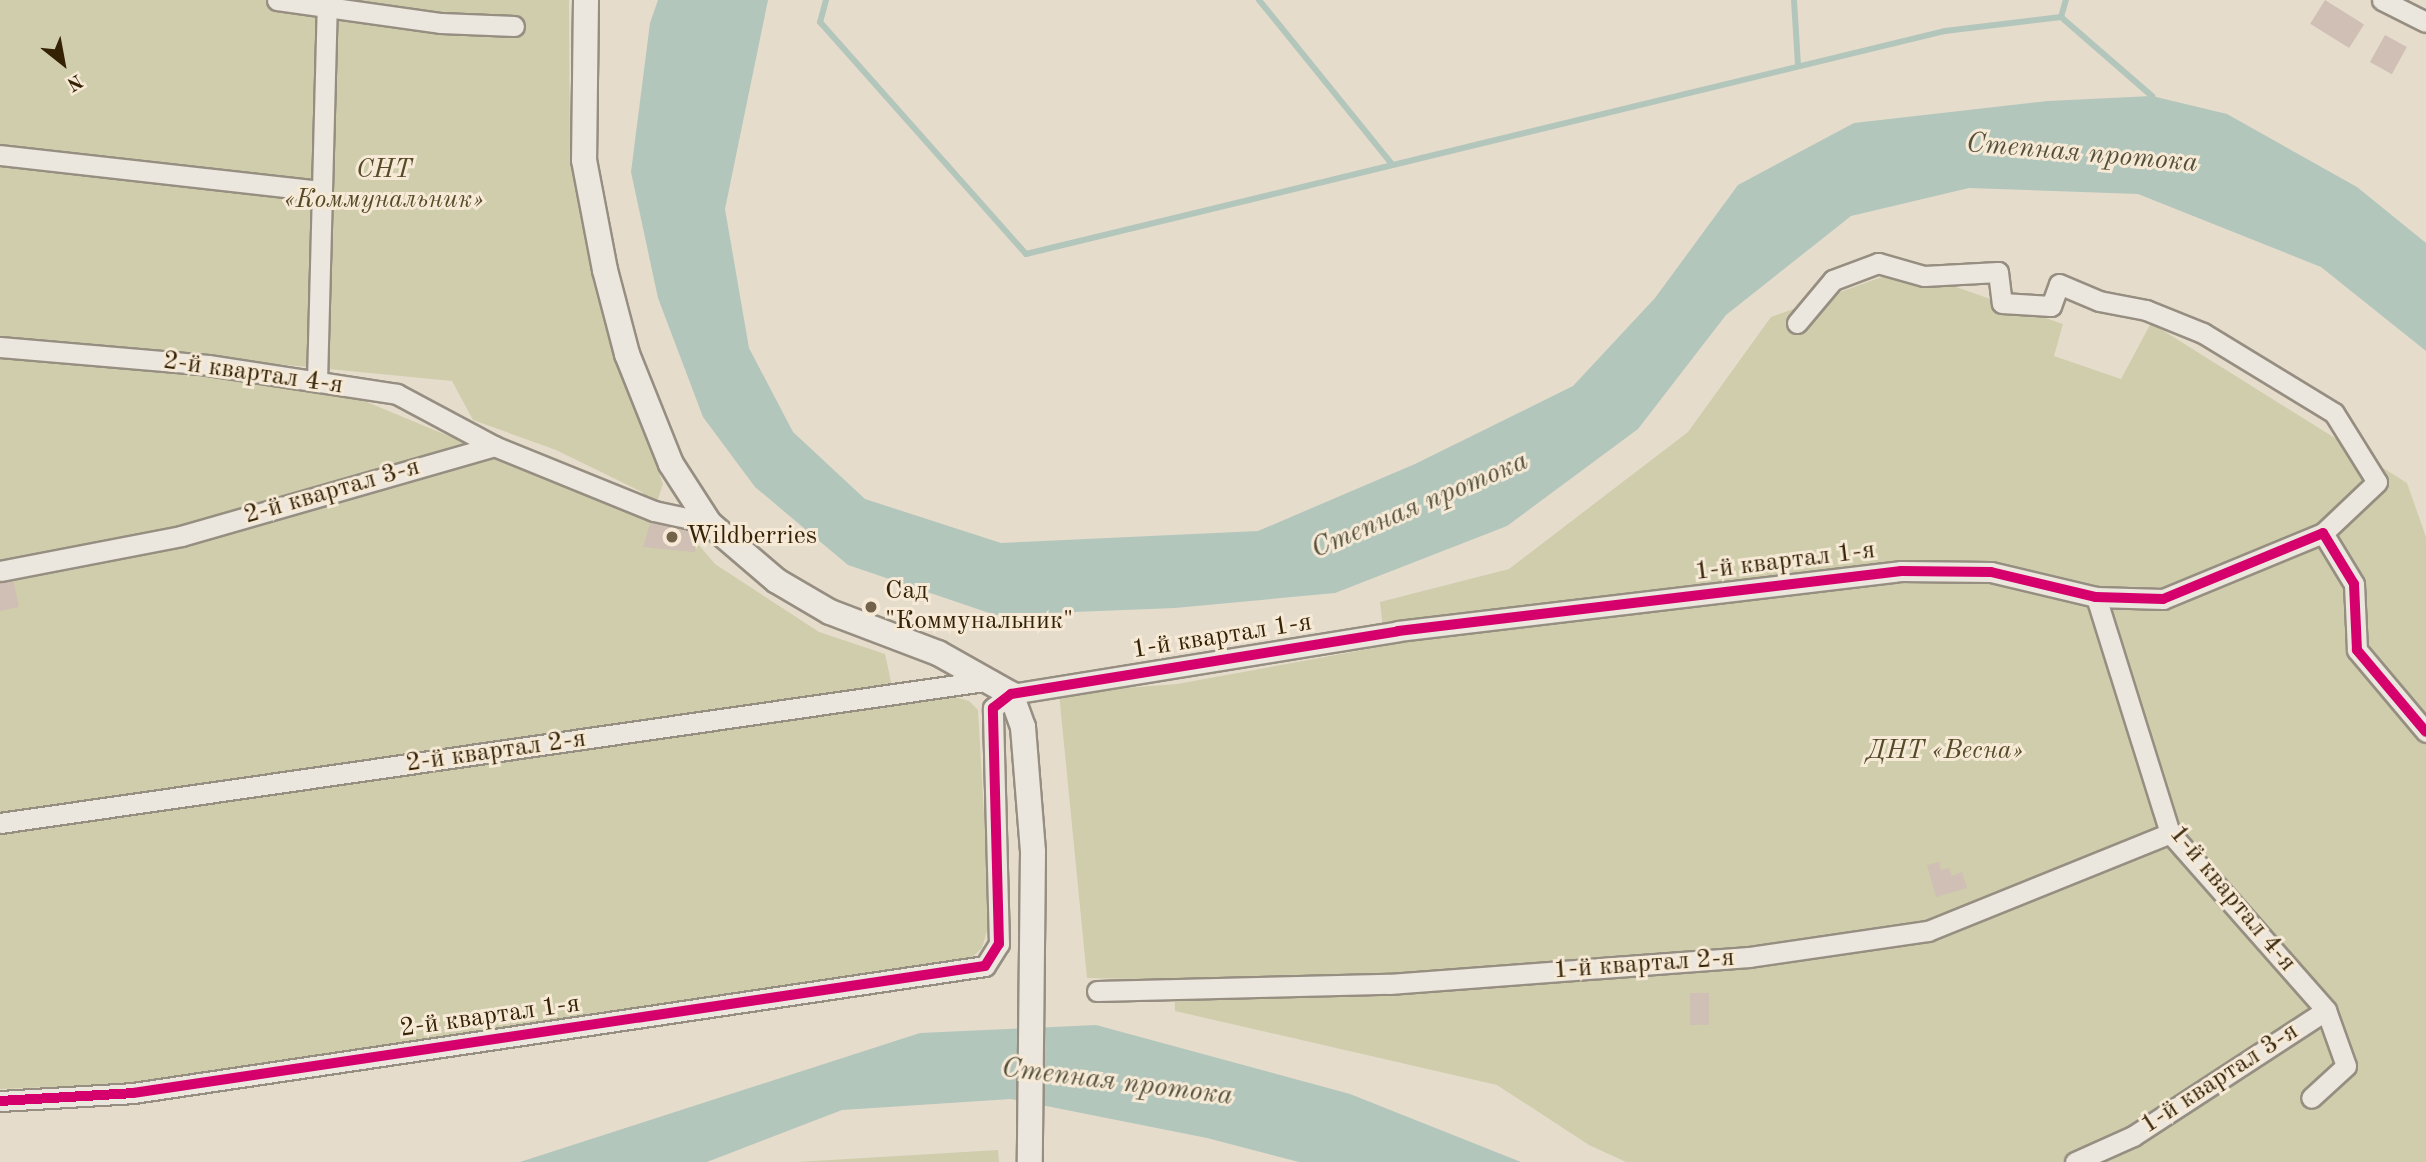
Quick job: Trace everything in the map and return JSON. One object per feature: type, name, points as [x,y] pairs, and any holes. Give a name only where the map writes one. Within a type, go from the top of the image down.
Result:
[{"type":"street","points":[[277,0],[440,23],[514,26]]},
{"type":"street","points":[[586,0],[584,160],[605,270],[627,354],[671,464],[709,523],[776,581],[830,612],[938,653],[1001,687],[1023,726],[1034,852],[1030,960],[1030,1162]]},
{"type":"street","points":[[2382,0],[2426,22]]},
{"type":"street","points":[[317,381],[327,6]]},
{"type":"street","points":[[0,155],[320,191]]},
{"type":"street","points":[[1797,323],[1833,280],[1878,263],[1924,276],[1998,272],[2002,303],[2051,306],[2059,284],[2099,301],[2146,310],[2203,333],[2334,414],[2377,482],[2323,533],[2354,584],[2357,650],[2426,732]]},
{"type":"street","name":"2-й квартал 4-я","points":[[0,347],[208,365],[397,394],[494,446]]},
{"type":"street","points":[[494,446],[654,511],[709,523]]},
{"type":"street","name":"2-й квартал 3-я","points":[[0,571],[181,536],[494,446]]},
{"type":"street","name":"1-й квартал 1-я","points":[[1001,687],[1398,631],[1901,571],[1991,572],[2095,597],[2162,599],[2323,533]]},
{"type":"street","name":"1-й квартал 4-я","points":[[2095,597],[2170,833],[2326,1010],[2346,1066],[2311,1098]]},
{"type":"street","name":"2-й квартал 2-я","points":[[0,823],[1001,687]]},
{"type":"street","name":"2-й квартал 1-я","points":[[0,1101],[133,1093],[985,966],[999,944],[993,708],[1001,687]]},
{"type":"street","name":"1-й квартал 2-я","points":[[1097,991],[1417,982],[1749,957],[1914,933],[2170,833]]},
{"type":"street","name":"1-й квартал 3-я","points":[[2075,1162],[2133,1136],[2326,1010]]},
{"type":"green space","name":"СНТ «Коммунальник»","points":[[0,0],[569,0],[570,164],[613,346],[663,484],[654,511],[642,492],[556,450],[473,420],[452,381],[0,337]]},
{"type":"green space","name":"ДНТ «Весна»","points":[[1904,269],[2063,324],[2054,356],[2121,379],[2151,323],[2407,483],[2426,537],[2426,1162],[1626,1162],[1589,1145],[1497,1085],[1175,1011],[1174,980],[1087,978],[1059,693],[1177,684],[1385,646],[1380,602],[1509,569],[1688,432],[1771,317]]},
{"type":"green space","points":[[0,355],[207,372],[362,400],[692,537],[715,564],[819,632],[885,654],[895,700],[940,693],[969,701],[978,710],[990,920],[982,948],[971,958],[129,1084],[0,1089]]},
{"type":"green space","points":[[998,1150],[999,1162],[797,1162]]},
{"type":"water","name":"Степная протока","points":[[658,0],[768,0],[725,209],[749,348],[793,432],[865,499],[1001,543],[1258,531],[1415,464],[1573,386],[1655,298],[1738,185],[1854,123],[2048,101],[2152,96],[2227,114],[2357,187],[2426,243],[2426,351],[2321,267],[2138,194],[1969,188],[1851,216],[1726,315],[1638,429],[1507,526],[1335,593],[1175,608],[995,615],[848,565],[755,487],[703,417],[658,298],[631,172],[650,23]]},
{"type":"water","name":"Степная протока","points":[[1096,1025],[1350,1094],[1521,1162],[1299,1162],[1207,1138],[1011,1099],[842,1110],[707,1162],[520,1162],[920,1033]]},
{"type":"building","points":[[2325,0],[2364,24],[2349,48],[2310,24]]},
{"type":"building","points":[[2385,35],[2407,47],[2392,74],[2370,62]]},
{"type":"building","name":"Wildberries","points":[[654,511],[700,528],[695,552],[643,547]]},
{"type":"building","points":[[13,579],[19,607],[0,611],[0,582]]},
{"type":"building","points":[[1939,862],[1941,870],[1949,868],[1952,876],[1962,872],[1967,888],[1936,897],[1927,865]]},
{"type":"building","points":[[1690,993],[1709,993],[1709,1025],[1690,1025]]},
{"type":"waterway","points":[[826,0],[820,22],[1026,254],[1945,31],[2061,17],[2152,96]]},
{"type":"waterway","points":[[1259,0],[1391,163]]},
{"type":"waterway","points":[[1794,0],[1798,65]]},
{"type":"waterway","points":[[2061,17],[2066,0]]},
{"type":"cycle path","points":[[0,1101],[133,1093],[985,966],[999,944],[993,708],[1011,694],[1398,631],[1901,571],[1991,572],[2096,597],[2163,599],[2323,533],[2354,584],[2357,650],[2426,732]]},
{"type":"place","name":"Wildberries","points":[[672,537]]},
{"type":"place","name":"Сад \"Коммунальник\"","points":[[871,607]]}]
